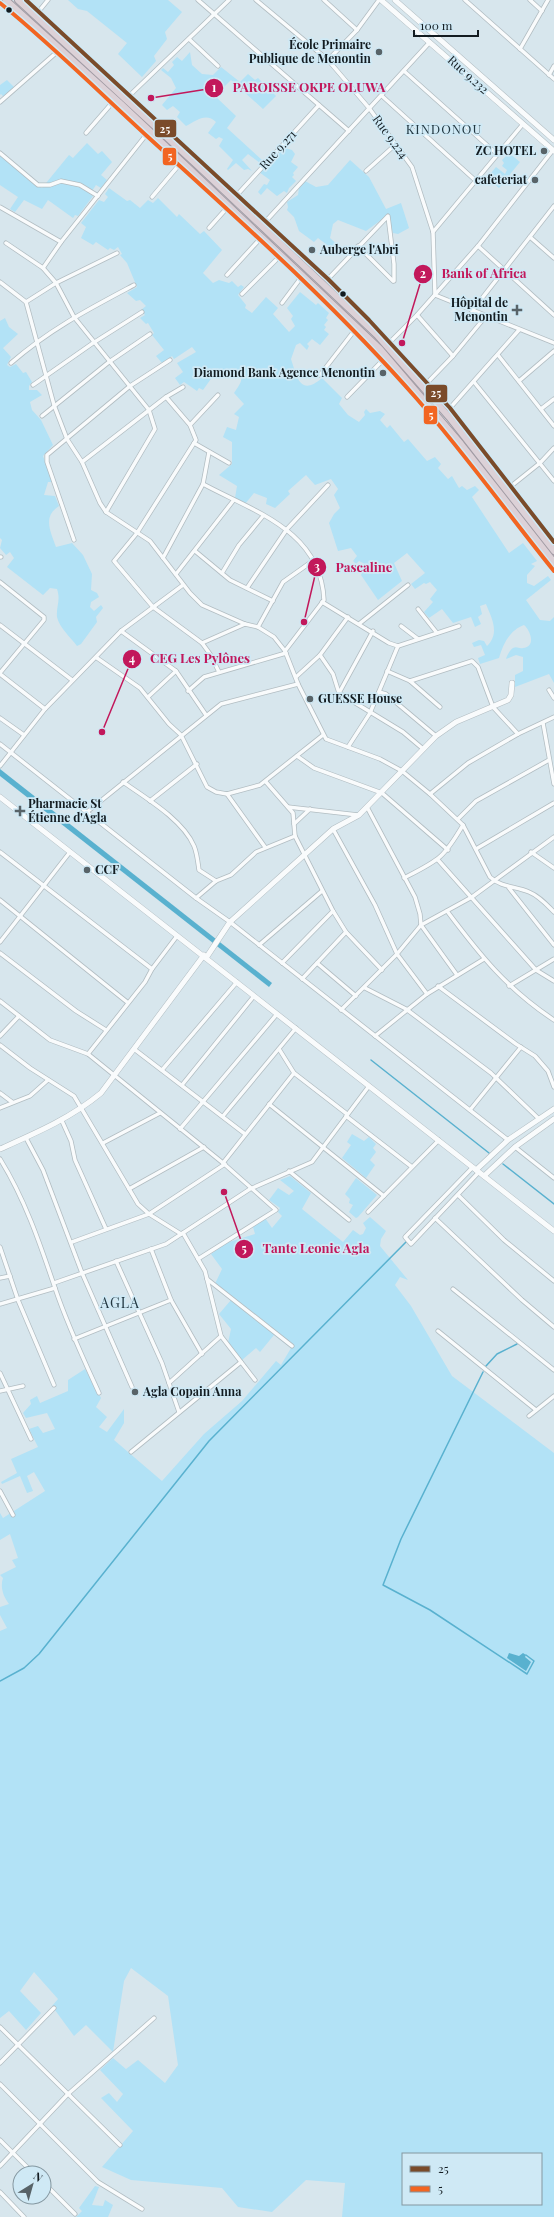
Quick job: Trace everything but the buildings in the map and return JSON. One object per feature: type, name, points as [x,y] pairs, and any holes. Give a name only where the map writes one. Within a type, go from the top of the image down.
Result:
[{"type":"highway","points":[[6,0],[132,114],[378,351],[447,427],[554,562]]},
{"type":"highway","points":[[20,0],[29,2]]},
{"type":"highway","points":[[20,0],[193,160],[388,344],[449,417],[554,551]]},
{"type":"street","points":[[38,11],[48,0]]},
{"type":"street","points":[[198,0],[349,131]]},
{"type":"street","points":[[130,95],[229,0]]},
{"type":"street","name":"Rue 9.224","points":[[256,0],[328,60],[369,108],[394,145],[412,167],[432,232],[435,295]]},
{"type":"street","points":[[324,0],[357,30]]},
{"type":"street","points":[[328,60],[357,30],[380,0]]},
{"type":"street","name":"Rue 9.232","points":[[380,0],[554,150]]},
{"type":"street","name":"Rue 9.232","points":[[395,0],[554,140]]},
{"type":"street","points":[[465,0],[554,79]]},
{"type":"street","points":[[530,0],[542,11]]},
{"type":"street","points":[[520,49],[548,0]]},
{"type":"street","points":[[29,2],[328,279],[450,408],[554,542]]},
{"type":"street","points":[[0,3],[57,52],[146,136],[180,165],[354,331],[378,351],[382,361],[443,430],[554,570]]},
{"type":"street","points":[[189,39],[218,66]]},
{"type":"street","points":[[266,222],[430,42]]},
{"type":"street","points":[[0,102],[57,52]]},
{"type":"street","points":[[549,75],[554,66]]},
{"type":"street","points":[[404,71],[496,154]]},
{"type":"street","points":[[382,96],[476,181]]},
{"type":"street","points":[[86,133],[112,103]]},
{"type":"street","name":"Rue 9.271","points":[[237,195],[319,105]]},
{"type":"street","points":[[432,232],[476,181],[496,154],[523,124]]},
{"type":"street","points":[[43,268],[61,242],[146,136]]},
{"type":"street","points":[[366,171],[394,145]]},
{"type":"street","points":[[378,351],[388,344],[417,315],[478,246],[554,150]]},
{"type":"street","points":[[0,153],[38,185],[50,185],[61,181],[80,185],[98,196]]},
{"type":"street","points":[[152,197],[180,165]]},
{"type":"street","points":[[472,311],[554,206]]},
{"type":"street","points":[[0,207],[61,242]]},
{"type":"street","points":[[209,228],[226,209]]},
{"type":"street","points":[[328,279],[358,246],[388,216],[394,264],[394,281],[358,246]]},
{"type":"street","points":[[530,237],[554,258]]},
{"type":"street","points":[[226,275],[259,240]]},
{"type":"street","points":[[6,243],[43,268],[56,283],[74,317],[93,343],[130,386],[148,410],[155,429],[106,512]]},
{"type":"street","points":[[478,246],[554,315]]},
{"type":"street","points":[[26,302],[56,283],[117,253]]},
{"type":"street","points":[[242,294],[278,258]]},
{"type":"street","points":[[282,304],[300,279]]},
{"type":"street","points":[[0,282],[26,302],[54,405],[67,439],[82,462],[100,503],[106,512],[150,541],[183,585],[202,605],[245,624],[258,627],[274,637],[285,652],[298,684],[326,739],[380,759],[402,771],[458,818],[490,877],[495,882],[509,888],[528,891],[540,898],[554,912]]},
{"type":"street","points":[[12,363],[37,340],[74,317],[134,285]]},
{"type":"street","points":[[435,295],[554,343]]},
{"type":"street","points":[[33,386],[93,343],[142,312]]},
{"type":"street","points":[[417,315],[453,356]]},
{"type":"street","points":[[427,383],[453,356],[486,316]]},
{"type":"street","points":[[450,408],[519,330]]},
{"type":"street","points":[[320,375],[354,331]]},
{"type":"street","points":[[42,416],[109,362],[150,334]]},
{"type":"street","points":[[519,381],[554,351]]},
{"type":"street","points":[[498,355],[554,426]]},
{"type":"street","points":[[74,540],[47,458],[50,451],[67,439],[130,386],[170,360]]},
{"type":"street","points":[[347,397],[382,361]]},
{"type":"street","points":[[474,382],[554,481]]},
{"type":"street","points":[[82,462],[166,396],[183,387]]},
{"type":"street","points":[[190,425],[218,395]]},
{"type":"street","points":[[166,396],[190,425],[196,440],[137,533],[114,561],[154,607],[202,643],[210,654],[219,672]]},
{"type":"street","points":[[541,409],[554,399]]},
{"type":"street","points":[[194,443],[229,463]]},
{"type":"street","points":[[510,486],[540,463],[554,448]]},
{"type":"street","points":[[163,558],[203,484],[209,452]]},
{"type":"street","points":[[188,691],[204,677],[285,652],[324,600],[322,578],[314,560],[301,542],[287,529],[203,484]]},
{"type":"street","points":[[247,588],[287,529],[328,485]]},
{"type":"street","points":[[176,574],[196,551],[233,501]]},
{"type":"street","points":[[222,573],[239,545],[263,516]]},
{"type":"street","points":[[196,551],[230,580],[273,601]]},
{"type":"street","points":[[258,627],[283,582],[314,560]]},
{"type":"street","points":[[0,582],[44,617],[44,620],[0,673],[45,709]]},
{"type":"street","points":[[0,766],[45,709],[72,680],[97,658],[121,631],[183,585]]},
{"type":"street","points":[[359,624],[408,585]]},
{"type":"street","points":[[322,602],[373,631],[389,643],[398,646],[459,626]]},
{"type":"street","points":[[418,609],[437,633]]},
{"type":"street","points":[[296,677],[320,655],[348,617]]},
{"type":"street","points":[[202,643],[245,624]]},
{"type":"street","points":[[0,625],[72,680]]},
{"type":"street","points":[[401,626],[418,639]]},
{"type":"street","points":[[121,631],[176,671],[188,691],[206,715]]},
{"type":"street","points":[[339,693],[373,631]]},
{"type":"street","points":[[348,747],[370,713],[398,646]]},
{"type":"street","points":[[320,655],[333,674],[339,693],[403,732],[422,748]]},
{"type":"street","points":[[97,658],[140,688],[148,697],[169,724],[181,735],[197,764],[207,788],[216,792],[227,794],[266,782],[323,735]]},
{"type":"street","points":[[410,681],[472,661],[478,667],[493,707],[518,734]]},
{"type":"street","points":[[148,697],[176,671]]},
{"type":"street","points":[[387,671],[410,681],[440,707]]},
{"type":"street","points":[[0,1150],[62,1121],[82,1108],[101,1092],[115,1076],[204,957],[217,943],[230,922],[333,829],[359,815],[382,793],[422,748],[436,736],[456,722],[508,700],[511,695],[512,683]]},
{"type":"street","points":[[87,812],[221,704],[298,684]]},
{"type":"street","points":[[548,690],[554,698]]},
{"type":"street","points":[[379,692],[386,694],[436,736]]},
{"type":"street","points":[[430,794],[468,763],[518,734],[554,717]]},
{"type":"street","points":[[0,718],[24,735]]},
{"type":"street","points":[[543,723],[554,784]]},
{"type":"street","points":[[0,744],[196,898],[259,944],[508,1140]]},
{"type":"street","points":[[297,756],[314,768],[382,793],[448,850]]},
{"type":"street","points":[[458,818],[476,801],[549,760]]},
{"type":"street","points":[[150,801],[197,764]]},
{"type":"street","points":[[123,782],[150,801],[183,828],[194,846],[199,870],[216,881]]},
{"type":"street","points":[[266,782],[292,813],[295,836],[333,911],[346,932],[382,970]]},
{"type":"street","points":[[227,794],[265,847]]},
{"type":"street","points":[[0,797],[554,1231]]},
{"type":"street","points":[[476,849],[554,803]]},
{"type":"street","points":[[288,807],[359,815]]},
{"type":"street","points":[[367,807],[414,897],[420,914],[421,925],[457,975]]},
{"type":"street","points":[[294,824],[310,809]]},
{"type":"street","points":[[404,878],[438,860],[448,850],[463,825]]},
{"type":"street","points":[[333,829],[374,905],[397,954],[427,994]]},
{"type":"street","points":[[196,898],[216,881],[231,875],[256,852],[265,847],[295,836]]},
{"type":"street","points":[[341,1010],[382,970],[421,925],[472,897],[495,882],[531,852],[554,837]]},
{"type":"street","points":[[0,852],[152,969]]},
{"type":"street","points":[[0,942],[70,852]]},
{"type":"street","points":[[531,852],[554,868]]},
{"type":"street","points":[[438,860],[536,970],[554,981]]},
{"type":"street","points":[[509,888],[554,945]]},
{"type":"street","points":[[259,944],[322,891]]},
{"type":"street","points":[[0,900],[127,1002]]},
{"type":"street","points":[[282,963],[333,911]]},
{"type":"street","points":[[447,911],[484,959],[509,986],[554,1020]]},
{"type":"street","points":[[302,978],[346,932]]},
{"type":"street","points":[[88,1054],[127,1002],[145,982],[152,969],[177,936]]},
{"type":"street","points":[[0,953],[76,1011],[106,1030]]},
{"type":"street","points":[[375,1036],[438,986],[484,959]]},
{"type":"street","points":[[509,986],[554,959]]},
{"type":"street","points":[[317,963],[356,996]]},
{"type":"street","points":[[162,1070],[237,982]]},
{"type":"street","points":[[438,986],[535,1056],[543,1066],[554,1087]]},
{"type":"street","points":[[365,988],[406,1010],[496,1077],[538,1118]]},
{"type":"street","points":[[182,1086],[254,996]]},
{"type":"street","points":[[0,1001],[50,1040],[88,1054],[204,1147],[250,1189],[276,1210],[198,1259]]},
{"type":"street","points":[[180,1129],[277,1014]]},
{"type":"street","points":[[0,1036],[19,1016]]},
{"type":"street","points":[[222,1116],[296,1028]]},
{"type":"street","points":[[0,1045],[30,1068],[74,1096],[138,1204],[149,1214],[182,1233],[198,1259],[207,1279],[221,1336],[255,1380]]},
{"type":"street","points":[[470,1110],[521,1047]]},
{"type":"street","points":[[134,1049],[245,1134]]},
{"type":"street","points":[[279,1049],[294,1073],[412,1167]]},
{"type":"street","points":[[72,1242],[149,1214],[224,1164],[245,1134],[294,1073]]},
{"type":"street","points":[[0,1108],[30,1096],[48,1080]]},
{"type":"street","points":[[54,1283],[166,1244],[250,1189],[312,1162],[369,1086]]},
{"type":"street","points":[[0,1093],[12,1102]]},
{"type":"street","points":[[269,1104],[384,1196]]},
{"type":"street","points":[[554,1109],[538,1118],[508,1140],[478,1171],[405,1237],[411,1244],[458,1195],[478,1171],[554,1120]]},
{"type":"street","points":[[103,1143],[160,1113]]},
{"type":"street","points":[[62,1121],[71,1141],[75,1160],[106,1230]]},
{"type":"street","points":[[26,1138],[43,1170],[72,1242],[82,1273],[132,1387]]},
{"type":"street","points":[[368,1212],[439,1140]]},
{"type":"street","points":[[129,1189],[204,1147]]},
{"type":"street","points":[[515,1147],[554,1178]]},
{"type":"street","points":[[0,1159],[15,1182],[32,1221],[74,1339],[99,1393]]},
{"type":"street","points":[[289,1171],[349,1220]]},
{"type":"street","points":[[458,1195],[504,1240],[554,1281]]},
{"type":"street","points":[[435,1218],[522,1300],[554,1327]]},
{"type":"street","points":[[0,1247],[18,1300],[54,1385]]},
{"type":"street","points":[[151,1249],[171,1300],[202,1354]]},
{"type":"street","points":[[116,1261],[162,1363],[179,1412]]},
{"type":"street","points":[[0,1278],[10,1276]]},
{"type":"street","points":[[207,1279],[292,1346]]},
{"type":"street","points":[[0,1304],[55,1288]]},
{"type":"street","points":[[453,1289],[554,1370]]},
{"type":"street","points":[[74,1339],[140,1314],[171,1300]]},
{"type":"street","points":[[438,1331],[536,1410]]},
{"type":"street","points":[[169,1383],[221,1336]]},
{"type":"street","points":[[131,1452],[241,1362]]},
{"type":"street","points":[[0,1373],[31,1439]]},
{"type":"street","points":[[0,1391],[23,1386]]},
{"type":"street","points":[[529,1416],[554,1396]]},
{"type":"street","points":[[0,1491],[13,1515]]},
{"type":"street","points":[[0,2063],[54,2008]]},
{"type":"street","points":[[0,2166],[68,2094],[154,2018]]},
{"type":"street","points":[[0,2027],[120,2145]]},
{"type":"street","points":[[0,2084],[98,2182],[142,2210]]},
{"type":"street","points":[[0,2140],[25,2165]]},
{"type":"street","points":[[0,2192],[24,2217]]},
{"type":"street","points":[[52,2192],[75,2214]]},
{"type":"shaded area","points":[[68,0],[168,0],[182,12],[165,32],[167,39],[154,56],[156,61],[142,77],[118,54],[127,43],[87,11],[78,9]]},
{"type":"shaded area","points":[[190,52],[192,65],[202,74],[213,75],[221,67],[240,82],[248,74],[255,80],[258,78],[276,96],[263,109],[231,80],[215,96],[236,116],[227,128],[262,160],[260,163],[248,154],[242,160],[252,171],[248,169],[244,170],[236,163],[228,170],[227,169],[233,160],[219,146],[223,139],[219,137],[216,139],[208,133],[216,122],[212,119],[201,118],[186,126],[177,117],[180,112],[173,106],[167,110],[162,105],[176,88],[171,78],[161,70],[163,68],[168,72],[174,65],[172,62],[177,57],[182,61]]},
{"type":"shaded area","points":[[7,80],[16,89],[6,99],[1,94],[0,95],[0,85]]},
{"type":"shaded area","points":[[87,143],[98,154],[102,151],[112,162],[101,175],[107,180],[101,188],[96,185],[90,194],[93,196],[78,216],[75,215],[73,218],[48,200],[42,209],[24,200],[15,212],[10,209],[18,197],[0,185],[0,154],[42,188],[69,155],[73,158]]},
{"type":"shaded area","points":[[285,148],[292,150],[295,154],[291,162],[298,167],[293,173],[294,175],[292,177],[296,181],[289,188],[287,193],[284,191],[277,196],[267,188],[261,195],[258,192],[264,184],[267,185],[270,180],[259,172]]},
{"type":"shaded area","points":[[509,153],[520,162],[499,188],[487,178],[496,167],[505,174],[507,170],[502,166],[504,163],[502,160]]},
{"type":"shaded area","points":[[350,160],[369,177],[386,209],[401,203],[409,228],[398,234],[393,233],[388,215],[366,231],[338,220],[333,224],[330,238],[341,248],[338,250],[333,246],[331,248],[318,238],[314,242],[299,231],[294,217],[287,210],[287,202],[298,195],[299,188],[305,181],[316,187],[328,185]]},
{"type":"shaded area","points":[[109,188],[127,201],[130,200],[140,208],[148,200],[153,203],[158,198],[177,217],[179,214],[200,234],[204,231],[222,250],[203,273],[213,283],[219,280],[229,283],[232,281],[238,287],[241,285],[244,287],[238,295],[246,305],[245,308],[252,313],[266,297],[278,308],[273,314],[289,332],[295,326],[291,319],[293,316],[287,308],[300,292],[316,305],[318,303],[329,313],[326,318],[328,320],[324,325],[326,327],[324,330],[329,334],[320,345],[312,339],[307,344],[309,346],[307,350],[300,343],[296,345],[291,359],[300,382],[309,386],[322,378],[342,398],[339,404],[348,415],[359,422],[365,415],[364,412],[366,409],[370,413],[380,411],[385,414],[380,420],[387,428],[390,425],[404,442],[408,439],[427,461],[435,457],[441,464],[438,468],[448,479],[452,476],[459,488],[462,486],[467,490],[475,486],[479,490],[472,497],[509,553],[523,543],[537,561],[531,564],[535,566],[527,575],[527,583],[534,586],[548,576],[551,580],[526,600],[540,620],[550,621],[554,617],[554,683],[549,674],[515,687],[515,675],[523,671],[523,657],[516,655],[506,659],[513,648],[523,648],[530,645],[531,638],[529,631],[524,625],[519,627],[511,634],[499,658],[480,664],[478,658],[485,655],[481,645],[474,647],[472,643],[479,640],[484,641],[487,646],[491,641],[494,631],[494,626],[486,604],[480,606],[482,614],[478,617],[481,624],[475,627],[471,617],[453,623],[442,609],[429,618],[424,612],[433,602],[430,599],[437,590],[430,582],[426,584],[424,583],[415,589],[411,584],[425,573],[407,553],[394,563],[402,581],[378,600],[361,575],[365,564],[359,561],[356,564],[353,561],[357,556],[351,548],[338,551],[329,523],[334,514],[340,508],[334,495],[338,489],[331,479],[315,485],[306,475],[288,491],[290,494],[275,508],[266,504],[267,498],[254,493],[245,504],[235,498],[237,486],[219,475],[232,464],[232,442],[223,437],[227,427],[236,430],[239,417],[234,414],[244,404],[234,393],[241,382],[241,376],[237,371],[221,370],[213,376],[203,390],[199,388],[197,391],[184,382],[180,385],[175,378],[183,372],[177,363],[196,352],[192,347],[174,359],[172,356],[162,363],[156,356],[164,350],[152,335],[154,333],[148,323],[146,324],[140,318],[145,315],[141,310],[146,306],[140,300],[136,301],[127,293],[137,287],[127,263],[120,255],[122,254],[118,247],[114,250],[110,248],[108,250],[96,242],[93,245],[81,238],[86,227],[81,223],[99,200],[104,202],[108,197],[105,194]]},
{"type":"shaded area","points":[[5,318],[9,327],[18,334],[3,348],[11,357],[7,365],[10,367],[16,364],[23,373],[26,372],[32,382],[29,386],[29,390],[37,390],[42,395],[30,402],[32,410],[41,420],[53,445],[43,456],[52,482],[48,482],[44,495],[55,496],[59,506],[54,510],[49,520],[52,536],[56,547],[72,543],[83,555],[92,574],[91,590],[97,593],[99,597],[91,602],[90,607],[94,611],[101,605],[103,608],[96,617],[97,622],[81,644],[77,646],[58,621],[57,613],[59,597],[57,589],[50,588],[43,595],[7,567],[14,558],[10,552],[6,555],[0,548],[2,540],[0,538],[0,321]]},
{"type":"shaded area","points":[[0,769],[272,983],[269,987],[0,776]]},
{"type":"shaded area","points":[[352,1134],[364,1141],[369,1137],[376,1144],[373,1148],[376,1152],[370,1160],[375,1165],[366,1178],[342,1158],[351,1145],[347,1142]]},
{"type":"shaded area","points":[[290,1176],[311,1193],[302,1209],[343,1242],[353,1230],[360,1235],[363,1234],[366,1228],[363,1223],[370,1217],[386,1231],[381,1239],[380,1246],[408,1280],[400,1277],[395,1285],[411,1306],[452,1376],[554,1453],[554,2217],[342,2217],[345,2183],[306,2180],[272,2212],[238,2207],[222,2188],[131,2180],[102,2167],[133,2131],[101,2098],[109,2093],[117,2102],[123,2094],[100,2070],[113,2058],[126,2069],[138,2060],[165,2083],[178,2065],[168,1996],[131,1968],[124,1981],[113,2052],[86,2025],[74,2036],[52,2006],[58,1999],[34,1972],[20,1991],[41,2013],[26,2030],[9,2011],[0,2018],[0,1631],[7,1628],[0,1615],[0,1607],[9,1604],[5,1598],[2,1585],[3,1578],[0,1575],[16,1567],[12,1560],[18,1558],[10,1534],[0,1540],[0,1513],[3,1518],[45,1491],[34,1472],[27,1476],[33,1491],[27,1493],[20,1476],[2,1484],[1,1482],[17,1473],[11,1459],[38,1447],[29,1429],[38,1426],[43,1433],[55,1429],[47,1413],[26,1418],[23,1413],[31,1404],[30,1400],[37,1396],[40,1403],[68,1391],[68,1380],[85,1369],[101,1398],[96,1407],[107,1417],[99,1427],[107,1432],[124,1409],[124,1423],[114,1440],[162,1481],[204,1434],[242,1401],[276,1361],[281,1365],[291,1348],[274,1335],[260,1352],[256,1348],[242,1360],[228,1343],[231,1329],[219,1314],[231,1300],[214,1286],[222,1269],[211,1254],[226,1243],[255,1234],[253,1227],[265,1218],[272,1228],[282,1216],[278,1212],[280,1208],[269,1200],[278,1188],[289,1195],[294,1191],[280,1180]]},
{"type":"shaded area","points":[[356,1178],[377,1195],[356,1218],[349,1212],[353,1205],[349,1203],[350,1199],[345,1194]]},
{"type":"shaded area","points":[[509,1653],[519,1656],[523,1653],[526,1655],[525,1657],[531,1662],[526,1671],[507,1658]]},
{"type":"shaded area","points":[[95,2186],[99,2187],[92,2205],[103,2206],[105,2200],[113,2205],[108,2217],[76,2217],[82,2211],[79,2208]]},
{"type":"waterway","points":[[371,1060],[489,1153]]},
{"type":"waterway","points":[[503,1164],[554,1204]]},
{"type":"waterway","points":[[0,1681],[24,1668],[39,1654],[209,1441],[407,1241]]},
{"type":"waterway","points":[[486,1366],[497,1354],[517,1344]]},
{"type":"waterway","points":[[483,1372],[401,1539],[383,1585],[430,1610],[527,1674],[534,1661],[526,1655]]},
{"type":"transit line","name":"25","points":[[26,0],[328,279],[369,320],[450,408],[554,542]]},
{"type":"transit line","name":"5","points":[[0,3],[57,52],[252,232],[353,330],[386,364],[435,420],[554,571]]},
{"type":"place","name":"École Primaire Publique de Menontin","points":[[379,52]]},
{"type":"place","name":"PAROISSE OKPE OLUWA","points":[[151,98]]},
{"type":"place","name":"ZC HOTEL","points":[[544,151]]},
{"type":"place","name":"cafeteriat","points":[[535,180]]},
{"type":"place","name":"Auberge l'Abri","points":[[312,250]]},
{"type":"place","name":"Hôpital de Menontin","points":[[517,310]]},
{"type":"place","name":"Bank of Africa","points":[[402,343]]},
{"type":"place","name":"Diamond Bank Agence Menontin","points":[[383,373]]},
{"type":"place","name":"Pascaline","points":[[304,622]]},
{"type":"place","name":"GUESSE House","points":[[310,699]]},
{"type":"place","name":"CEG Les Pylônes","points":[[102,732]]},
{"type":"place","name":"Pharmacie St Étienne d'Agla","points":[[20,811]]},
{"type":"place","name":"CCF","points":[[87,870]]},
{"type":"place","name":"Tante Leonie Agla","points":[[224,1192]]},
{"type":"place","name":"Agla Copain Anna","points":[[135,1392]]},
{"type":"district","name":"KINDONOU","points":[[444,129]]},
{"type":"district","name":"AGLA","points":[[120,1303]]}]
